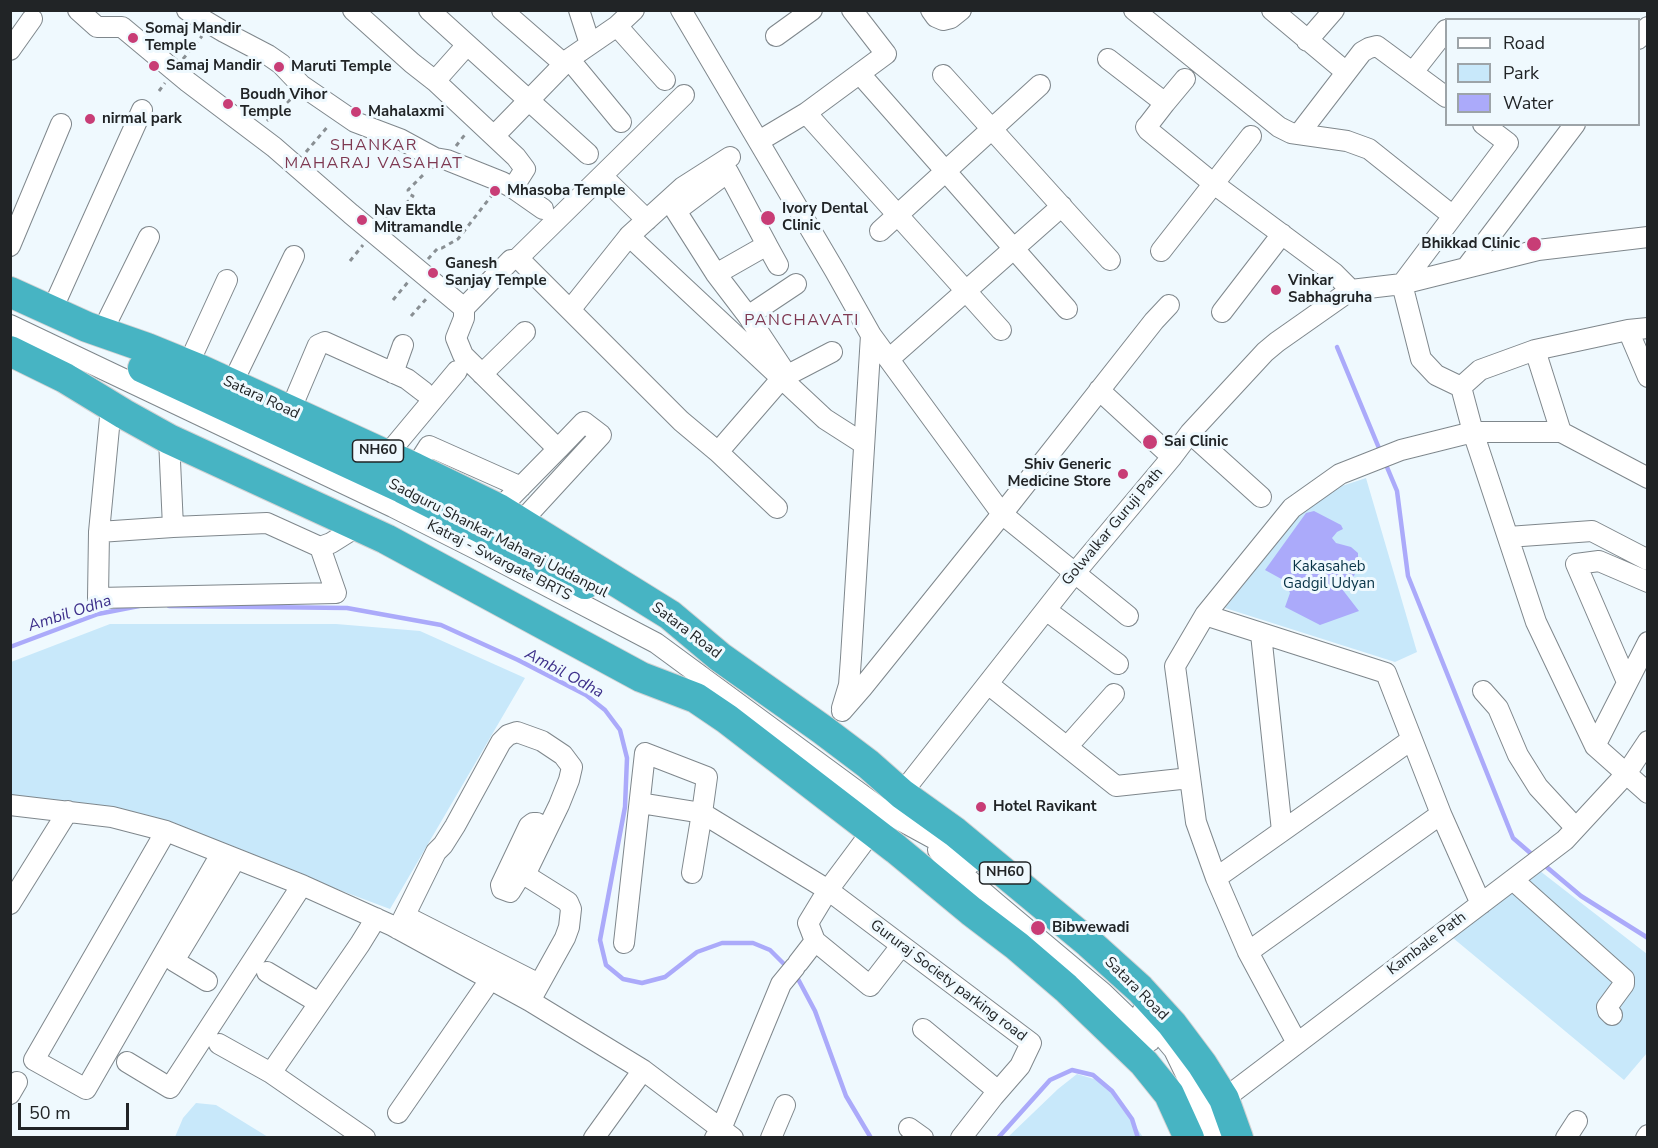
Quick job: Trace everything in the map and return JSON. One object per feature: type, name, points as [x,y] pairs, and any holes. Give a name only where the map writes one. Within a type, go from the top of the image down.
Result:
[{"type":"highway","name":"Satara Road","points":[[10,292],[87,327],[232,384],[387,455],[422,457],[669,615],[720,657],[832,721],[868,764],[887,813],[896,849],[1066,988],[1144,1064],[1169,1094],[1201,1119],[1238,1137]]},
{"type":"highway","name":"Sadguru Shankar Maharaj Uddanpul","points":[[10,307],[402,488],[489,532],[720,657]]},
{"type":"highway","points":[[10,335],[72,363],[177,421],[649,660],[696,698]]},
{"type":"highway","name":"Satara Road","points":[[10,351],[65,378],[169,439],[358,526],[456,576],[641,677],[696,698],[727,719],[887,813],[955,832],[1080,935],[1140,988],[1172,1024],[1202,1064],[1201,1119]]},
{"type":"street","points":[[78,10],[97,27],[122,27],[294,165],[464,308]]},
{"type":"street","points":[[97,27],[113,10]]},
{"type":"street","points":[[188,10],[268,55],[281,64],[301,85],[355,122],[400,139],[435,158],[447,160],[508,185],[543,209]]},
{"type":"street","points":[[353,10],[435,81],[516,157],[525,168],[508,185]]},
{"type":"street","points":[[429,10],[588,154]]},
{"type":"street","points":[[502,10],[567,61],[621,122]]},
{"type":"street","points":[[579,10],[590,44]]},
{"type":"street","points":[[494,136],[567,61],[617,26],[634,10]]},
{"type":"street","points":[[681,10],[871,335],[1002,514],[1128,616]]},
{"type":"street","points":[[776,36],[812,10]]},
{"type":"street","points":[[759,141],[806,113],[886,54],[852,10]]},
{"type":"street","points":[[931,10],[936,17],[943,20],[951,18],[961,10]]},
{"type":"street","points":[[1134,10],[1279,127],[1291,133],[1347,141],[1369,149],[1454,216]]},
{"type":"street","points":[[1272,10],[1346,72]]},
{"type":"street","points":[[1307,40],[1334,10]]},
{"type":"street","points":[[10,50],[32,19]]},
{"type":"street","points":[[617,26],[665,80]]},
{"type":"street","points":[[1413,72],[1445,31]]},
{"type":"street","points":[[435,81],[467,45]]},
{"type":"street","points":[[1299,134],[1362,52],[1369,48],[1377,46],[1445,96]]},
{"type":"street","points":[[1108,59],[1165,103]]},
{"type":"street","points":[[861,74],[1067,309]]},
{"type":"street","points":[[943,75],[1110,260]]},
{"type":"street","points":[[1185,79],[1146,128],[1214,184],[1334,273],[1351,290]]},
{"type":"street","points":[[880,231],[1040,85]]},
{"type":"street","points":[[684,95],[518,258],[681,421],[718,452],[777,508]]},
{"type":"street","points":[[52,310],[142,110]]},
{"type":"street","points":[[806,113],[1001,330]]},
{"type":"street","points":[[10,246],[60,124]]},
{"type":"street","points":[[1486,126],[1508,143],[1402,284],[1421,359],[1436,375],[1461,387],[1473,432],[1536,622],[1595,746],[1647,793]]},
{"type":"street","points":[[1467,268],[1574,126]]},
{"type":"street","points":[[1161,251],[1251,136]]},
{"type":"street","points":[[570,310],[629,236],[683,187],[730,157]]},
{"type":"street","points":[[778,265],[728,172],[676,211],[717,274],[748,316],[784,376]]},
{"type":"street","points":[[602,176],[647,220]]},
{"type":"street","points":[[889,359],[1062,207]]},
{"type":"street","points":[[1222,312],[1282,234]]},
{"type":"street","points":[[629,236],[784,376],[825,418],[864,444]]},
{"type":"street","points":[[102,332],[149,237]]},
{"type":"street","name":"Golwalkar Guruji Path","points":[[887,813],[1074,574],[1208,411],[1271,347],[1351,290],[1402,284],[1538,250],[1647,237]]},
{"type":"street","points":[[717,274],[766,245]]},
{"type":"street","points":[[232,384],[294,256]]},
{"type":"street","points":[[512,260],[464,308],[464,318],[456,338],[463,355],[558,448]]},
{"type":"street","points":[[188,365],[227,280]]},
{"type":"street","points":[[748,316],[796,284]]},
{"type":"street","points":[[832,721],[862,688],[1169,305]]},
{"type":"street","name":"Katraj - Swargate BRTS","points":[[10,326],[393,507],[656,642],[887,813],[953,849],[1044,920],[1109,975],[1133,1000],[1173,1050],[1190,1082],[1201,1119],[1213,1137]]},
{"type":"street","points":[[283,407],[316,329]]},
{"type":"street","points":[[1461,387],[1480,370],[1535,350],[1638,329],[1647,377]]},
{"type":"street","points":[[482,374],[525,332]]},
{"type":"street","points":[[832,721],[849,685],[871,335]]},
{"type":"street","points":[[283,407],[318,345],[324,342],[393,373],[424,392]]},
{"type":"street","points":[[393,373],[403,345]]},
{"type":"street","points":[[1535,350],[1562,432]]},
{"type":"street","points":[[718,452],[784,376],[831,352]]},
{"type":"street","points":[[387,455],[457,371]]},
{"type":"street","points":[[1099,390],[1172,457]]},
{"type":"street","points":[[111,406],[99,532],[98,598],[336,593],[320,546]]},
{"type":"street","points":[[584,422],[601,435],[510,515],[521,487],[584,422]]},
{"type":"street","points":[[1297,1043],[1248,952],[1216,878],[1196,822],[1175,666],[1205,615],[1292,508],[1340,474],[1401,450],[1473,432],[1562,432],[1647,478]]},
{"type":"street","points":[[406,433],[422,457],[521,487]]},
{"type":"street","points":[[1190,433],[1261,497]]},
{"type":"street","points":[[169,439],[173,527]]},
{"type":"street","points":[[99,532],[267,523],[320,546],[331,543],[358,526]]},
{"type":"street","points":[[1508,537],[1592,531],[1647,560]]},
{"type":"street","points":[[1627,682],[1576,564],[1599,561],[1647,582]]},
{"type":"street","points":[[1046,610],[1118,664]]},
{"type":"street","points":[[1205,615],[1386,673],[1441,814],[1481,904]]},
{"type":"street","points":[[1261,634],[1282,831]]},
{"type":"street","points":[[1595,746],[1647,642]]},
{"type":"street","points":[[988,684],[1116,786],[1190,778]]},
{"type":"street","points":[[1484,690],[1497,708],[1518,754],[1538,787],[1576,828]]},
{"type":"street","points":[[1067,747],[1114,694]]},
{"type":"street","points":[[402,922],[436,852],[443,845],[501,742],[508,735],[517,732],[542,741],[563,755],[572,767],[559,805],[525,875],[520,876],[510,892],[502,889],[501,885],[529,826],[537,823],[547,829]]},
{"type":"street","points":[[1216,878],[1411,740]]},
{"type":"street","name":"Kambale Path","points":[[1201,1119],[1297,1043],[1565,840],[1626,774],[1647,741]]},
{"type":"street","points":[[624,943],[645,753],[707,777],[692,873]]},
{"type":"street","points":[[640,803],[702,813]]},
{"type":"street","points":[[10,805],[112,817],[166,831],[302,885],[376,918],[402,922],[535,993],[643,1070],[723,1135],[781,984],[815,941]]},
{"type":"street","points":[[10,904],[68,811]]},
{"type":"street","name":"Gururaj Society parking road","points":[[702,813],[828,890],[1031,1043],[1020,1066],[962,1137]]},
{"type":"street","points":[[887,813],[828,890],[808,923],[815,941],[870,986],[901,945]]},
{"type":"street","points":[[1248,952],[1441,814]]},
{"type":"street","points":[[166,831],[34,1060],[86,1089],[228,857]]},
{"type":"street","points":[[93,1088],[174,961],[228,857]]},
{"type":"street","points":[[525,875],[568,902],[571,909],[565,938],[535,993]]},
{"type":"street","points":[[1513,880],[1624,979],[1624,984],[1607,1007],[1612,1015]]},
{"type":"street","points":[[127,1062],[170,1088],[302,885]]},
{"type":"street","points":[[271,1073],[376,918]]},
{"type":"street","points":[[402,922],[490,980],[535,993]]},
{"type":"street","points":[[174,961],[231,994]]},
{"type":"street","points":[[267,972],[319,1003]]},
{"type":"street","points":[[398,1113],[490,980]]},
{"type":"street","points":[[923,1029],[998,1091]]},
{"type":"street","points":[[219,1044],[271,1073],[354,1134]]},
{"type":"street","points":[[594,1137],[643,1070]]},
{"type":"street","points":[[771,1137],[785,1105]]},
{"type":"path","points":[[173,70],[203,34],[204,21]]},
{"type":"path","points":[[250,129],[263,120],[264,122],[267,120],[287,102],[301,85]]},
{"type":"path","points":[[294,165],[339,112]]},
{"type":"path","points":[[374,233],[381,222],[410,200],[413,196],[408,190],[435,161],[435,158]]},
{"type":"path","points":[[393,300],[438,248],[458,239],[508,185]]},
{"type":"path","points":[[411,316],[438,286]]},
{"type":"green space","name":"Kakasaheb Gadgil Udyan","points":[[1366,478],[1417,652],[1395,662],[1225,608],[1301,513],[1342,486]]},
{"type":"green space","points":[[110,624],[336,624],[420,631],[525,678],[390,909],[123,809],[11,795],[11,662]]},
{"type":"green space","points":[[1540,871],[1647,954],[1647,1053],[1624,1080],[1453,938]]},
{"type":"green space","points":[[1077,1074],[1104,1082],[1143,1137],[1008,1137],[1058,1089]]},
{"type":"green space","points":[[196,1103],[216,1105],[268,1137],[175,1137],[183,1118]]},
{"type":"water","points":[[1314,511],[1341,525],[1343,529],[1332,538],[1336,543],[1351,547],[1358,553],[1358,566],[1354,576],[1341,582],[1342,589],[1359,611],[1320,625],[1285,607],[1290,593],[1285,581],[1265,570],[1306,513]]},
{"type":"waterway","points":[[1337,347],[1381,453]]},
{"type":"waterway","points":[[1384,460],[1397,491],[1408,576],[1513,838],[1535,857]]},
{"type":"waterway","name":"Ambil Odha","points":[[10,647],[98,614],[139,606]]},
{"type":"waterway","name":"Ambil Odha","points":[[169,606],[347,608],[441,625],[518,660],[586,695],[605,710],[620,730],[627,758],[625,807],[600,940],[606,965],[623,979],[642,983],[665,977],[697,952],[722,943],[753,943],[770,950],[788,968]]},
{"type":"waterway","points":[[1543,864],[1581,896],[1648,938]]},
{"type":"waterway","name":"Ambil Odha","points":[[794,974],[815,1011],[846,1096],[871,1138]]},
{"type":"waterway","name":"Ambil Odha","points":[[998,1138],[1050,1080],[1072,1070],[1093,1075],[1112,1091],[1132,1119],[1138,1138]]},
{"type":"place","name":"Somaj Mandir Temple","points":[[133,38]]},
{"type":"place","name":"Samaj Mandir","points":[[154,66]]},
{"type":"place","name":"Maruti Temple","points":[[279,67]]},
{"type":"place","name":"Boudh Vihor Temple","points":[[228,104]]},
{"type":"place","name":"Mahalaxmi","points":[[356,112]]},
{"type":"place","name":"nirmal park","points":[[90,119]]},
{"type":"place","name":"Mhasoba Temple","points":[[495,191]]},
{"type":"place","name":"Ivory Dental Clinic","points":[[768,218]]},
{"type":"place","name":"Nav Ekta Mitramandle","points":[[362,220]]},
{"type":"place","name":"Bhikkad Clinic","points":[[1534,244]]},
{"type":"place","name":"Ganesh Sanjay Temple","points":[[433,273]]},
{"type":"place","name":"Vinkar Sabhagruha","points":[[1276,290]]},
{"type":"place","name":"Sai Clinic","points":[[1150,442]]},
{"type":"place","name":"Shiv Generic Medicine Store","points":[[1123,474]]},
{"type":"place","name":"Hotel Ravikant","points":[[981,807]]},
{"type":"place","name":"Bibwewadi","points":[[1038,928]]},
{"type":"district","name":"SHANKAR MAHARAJ VASAHAT","points":[[374,155]]},
{"type":"district","name":"PANCHAVATI","points":[[802,321]]}]
